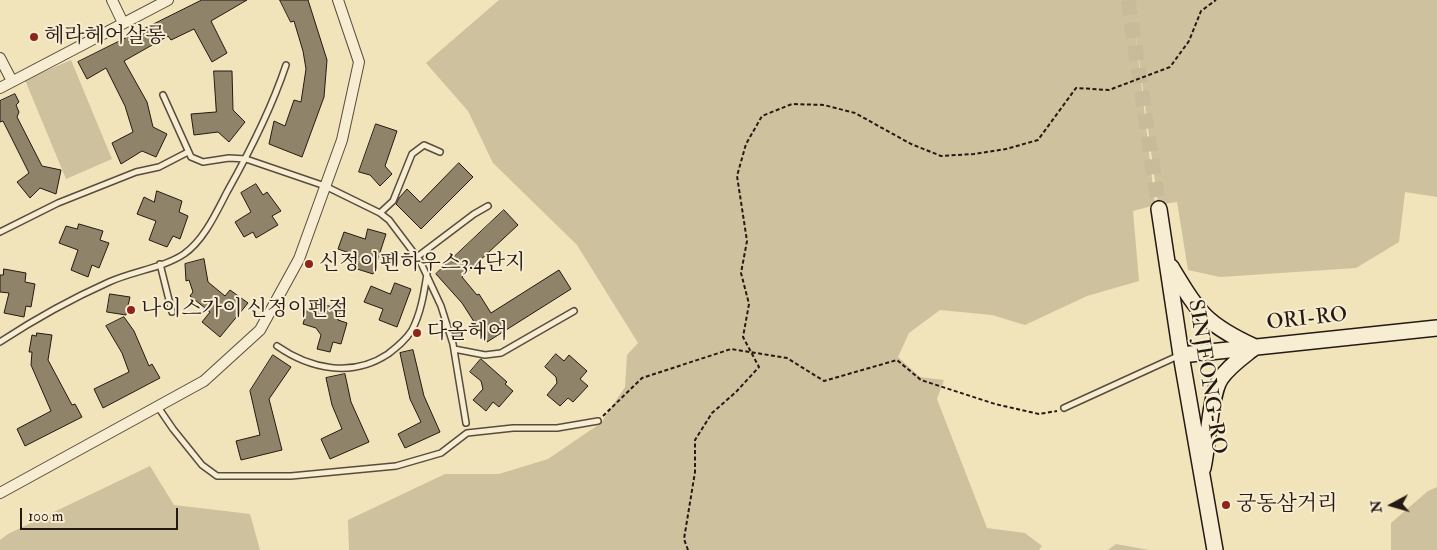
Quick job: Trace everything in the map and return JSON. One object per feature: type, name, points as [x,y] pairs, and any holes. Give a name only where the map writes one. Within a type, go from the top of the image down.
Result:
[{"type":"main road","name":"SINJEONG-RO","points":[[1159,209],[1201,477],[1215,550]]},
{"type":"main road","points":[[1167,260],[1187,293],[1209,322],[1222,332],[1255,347],[1230,368],[1218,385],[1213,400],[1209,442],[1201,477]]},
{"type":"main road","name":"ORI-RO","points":[[1181,355],[1437,328]]},
{"type":"street","points":[[112,0],[124,23]]},
{"type":"street","points":[[0,88],[168,0]]},
{"type":"street","points":[[0,493],[204,381],[260,330],[299,259],[342,140],[359,62],[338,0]]},
{"type":"street","points":[[0,58],[12,81]]},
{"type":"lane","points":[[0,342],[55,309],[110,281],[184,254],[193,246],[211,222],[246,159],[273,103],[286,65]]},
{"type":"lane","points":[[163,95],[191,157],[202,162],[230,158],[246,159],[326,186],[380,213],[417,257],[427,274],[448,323],[466,423]]},
{"type":"lane","points":[[380,213],[393,201],[412,154],[424,145],[440,152]]},
{"type":"lane","points":[[0,232],[58,203],[136,172],[159,167],[188,152]]},
{"type":"lane","points":[[417,257],[474,214],[488,206]]},
{"type":"lane","points":[[160,264],[172,312]]},
{"type":"lane","points":[[277,346],[298,360],[318,366],[344,368],[369,364],[398,346],[408,335],[422,301],[427,274]]},
{"type":"lane","points":[[454,349],[485,355],[501,353],[574,312]]},
{"type":"lane","points":[[1064,408],[1181,355]]},
{"type":"lane","points":[[158,407],[202,465],[217,476],[291,476],[396,466],[440,453],[467,433],[513,428],[557,428],[598,421]]},
{"type":"path","points":[[688,550],[684,539],[695,472],[695,440],[712,412],[736,392],[759,366],[743,337],[749,304],[740,273],[747,241],[737,176],[746,144],[762,116],[792,104],[824,105],[855,113],[904,141],[942,156],[1006,148],[1038,140],[1076,88],[1109,90],[1170,66],[1189,41],[1201,11],[1216,0]]},
{"type":"path","points":[[598,421],[642,378],[731,349],[787,358],[824,382],[897,360],[920,380],[1016,410],[1039,414],[1064,408]]},
{"type":"shaded area","points":[[499,0],[1437,0],[1437,197],[1405,192],[1399,242],[1356,268],[1220,277],[1188,270],[1177,202],[1158,205],[1135,29],[1155,205],[1133,211],[1139,281],[1087,296],[1025,325],[992,315],[940,310],[909,333],[898,357],[920,377],[944,380],[937,399],[987,528],[1025,533],[1042,546],[1039,550],[349,550],[348,520],[445,474],[499,474],[548,459],[601,423],[625,387],[627,355],[638,343],[577,245],[493,163],[468,111],[426,63]]},
{"type":"shaded area","points":[[71,60],[112,159],[66,179],[25,80]]},
{"type":"shaded area","points":[[150,466],[174,505],[250,514],[260,550],[0,550],[0,540],[8,534]]},
{"type":"shaded area","points":[[1437,487],[1437,550],[1391,550],[1391,523],[1428,491]]},
{"type":"shaded area","points":[[1116,544],[1149,550],[1108,550]]},
{"type":"building","points":[[202,0],[247,0],[211,21],[227,53],[212,62],[194,29],[171,40],[168,36],[124,61],[147,102],[153,127],[167,134],[156,157],[142,151],[121,164],[112,143],[133,132],[125,106],[106,68],[87,79],[78,62]]},
{"type":"building","points":[[280,0],[308,0],[327,60],[324,97],[302,157],[269,144],[274,121],[285,126],[294,100],[301,102],[306,69],[294,21],[291,22]]},
{"type":"building","points":[[214,71],[232,71],[233,110],[245,122],[229,142],[218,132],[194,135],[191,114],[216,112]]},
{"type":"building","points":[[15,94],[19,102],[16,105],[19,112],[17,117],[42,166],[61,170],[56,194],[40,188],[30,198],[17,182],[29,173],[3,121],[0,122],[0,101]]},
{"type":"building","points":[[376,124],[397,131],[385,166],[392,174],[380,186],[370,175],[359,172]]},
{"type":"building","points":[[459,163],[473,177],[421,229],[396,204],[399,198],[407,189],[420,202]]},
{"type":"building","points":[[256,184],[263,195],[267,192],[281,211],[272,216],[278,225],[256,238],[253,232],[244,237],[235,222],[251,212],[241,193]]},
{"type":"building","points":[[157,191],[182,201],[179,212],[188,216],[180,239],[173,236],[167,247],[149,240],[156,221],[137,214],[144,197],[154,202]]},
{"type":"building","points":[[504,210],[518,225],[462,277],[477,295],[479,294],[491,313],[559,270],[571,289],[487,342],[462,303],[436,274]]},
{"type":"building","points":[[79,224],[103,231],[100,240],[109,243],[99,268],[92,265],[88,277],[71,270],[78,250],[59,243],[66,226],[77,229]]},
{"type":"building","points":[[368,229],[386,234],[373,274],[354,268],[358,256],[338,249],[344,232],[365,239]]},
{"type":"building","points":[[204,259],[208,282],[225,296],[230,290],[248,303],[220,337],[202,322],[210,312],[190,296],[193,292],[189,280],[186,281],[185,264]]},
{"type":"building","points":[[4,269],[26,273],[25,282],[35,284],[31,307],[26,306],[24,317],[4,313],[9,293],[0,292],[0,275],[3,275]]},
{"type":"building","points":[[395,283],[411,289],[397,327],[379,320],[383,309],[364,302],[371,286],[390,294]]},
{"type":"building","points":[[110,294],[130,297],[126,315],[107,312]]},
{"type":"building","points":[[321,304],[341,309],[338,320],[347,323],[341,344],[333,342],[330,352],[317,349],[321,335],[316,328],[303,324],[308,307],[319,311]]},
{"type":"building","points":[[124,317],[134,331],[149,366],[152,364],[160,378],[103,408],[94,389],[129,372],[122,353],[106,326]]},
{"type":"building","points":[[37,333],[52,335],[48,360],[72,405],[75,404],[82,417],[25,446],[17,429],[51,411],[31,365],[32,352],[29,352],[32,335],[36,336]]},
{"type":"building","points":[[413,350],[424,396],[440,432],[405,448],[398,434],[421,422],[410,399],[400,353]]},
{"type":"building","points":[[556,354],[564,361],[569,355],[587,371],[580,379],[588,386],[573,402],[568,398],[560,406],[547,395],[557,383],[556,377],[545,367]]},
{"type":"building","points":[[273,355],[291,367],[269,399],[282,450],[241,460],[236,441],[260,435],[250,391]]},
{"type":"building","points":[[481,359],[507,382],[505,384],[513,391],[499,407],[493,402],[486,411],[473,400],[483,389],[481,381],[470,372]]},
{"type":"building","points":[[345,374],[351,402],[369,442],[330,459],[321,439],[342,429],[332,405],[326,378]]},
{"type":"tunnel","points":[[1128,0],[1159,209]]},
{"type":"place","name":"헤라헤어살롱","points":[[34,37]]},
{"type":"place","name":"신정이펜하우스3.4단지","points":[[309,264]]},
{"type":"place","name":"나이스가이 신정이펜점","points":[[131,310]]},
{"type":"place","name":"다올헤어","points":[[417,333]]},
{"type":"place","name":"궁동삼거리","points":[[1226,505]]}]
